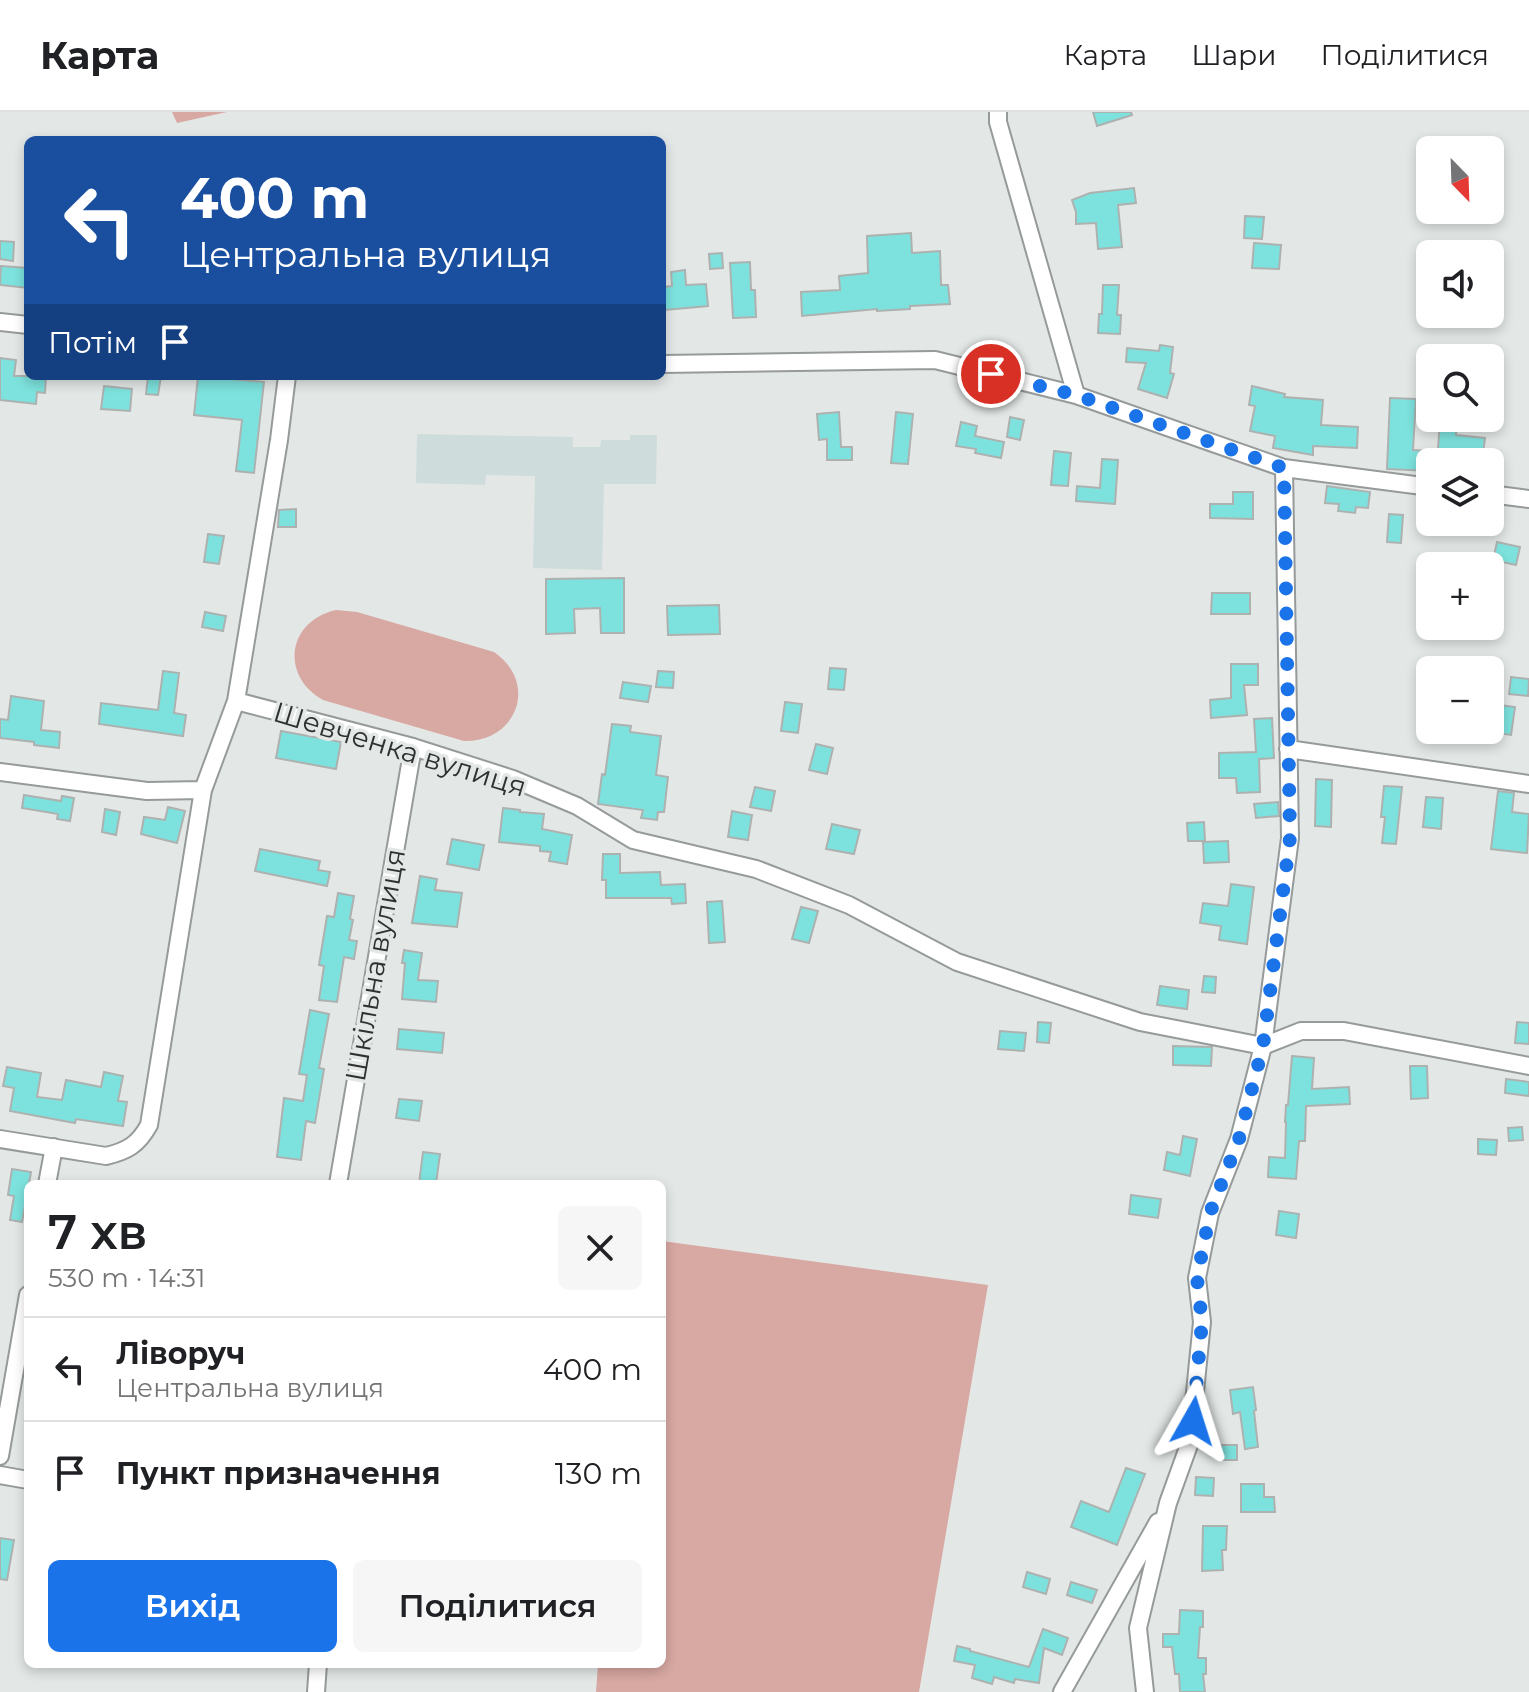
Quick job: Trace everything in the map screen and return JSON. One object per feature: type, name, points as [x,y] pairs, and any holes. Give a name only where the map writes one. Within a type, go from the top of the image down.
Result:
[{"type":"street","points":[[998,112],[998,122],[1076,395]]},
{"type":"street","points":[[0,322],[24,325]]},
{"type":"street","points":[[666,364],[935,360],[1076,395],[1284,468],[1416,485]]},
{"type":"street","points":[[236,701],[286,380]]},
{"type":"street","points":[[1145,1692],[1138,1628],[1168,1503],[1190,1442],[1202,1322],[1197,1278],[1210,1213],[1239,1139],[1263,1046],[1290,838],[1284,468]]},
{"type":"street","points":[[1504,496],[1529,499]]},
{"type":"street","name":"Шевченка вулиця","points":[[54,1147],[106,1156],[120,1153],[142,1137],[149,1125],[203,790],[236,701],[413,747],[526,784],[577,806],[633,840],[756,869],[849,905],[957,962],[1140,1022],[1263,1046]]},
{"type":"street","name":"Шкільна вулиця","points":[[339,1180],[413,747]]},
{"type":"street","points":[[1288,749],[1529,784]]},
{"type":"street","points":[[0,772],[147,791],[203,790]]},
{"type":"street","points":[[1263,1046],[1301,1031],[1344,1031],[1529,1066]]},
{"type":"street","points":[[0,1139],[54,1147],[48,1180]]},
{"type":"street","points":[[0,1456],[24,1318]]},
{"type":"street","points":[[0,1475],[24,1479]]},
{"type":"street","points":[[1062,1692],[1168,1503]]},
{"type":"street","points":[[316,1692],[318,1668]]},
{"type":"shaded area","points":[[172,112],[227,112],[177,123]]},
{"type":"shaded area","points":[[417,434],[573,437],[573,447],[600,447],[601,440],[630,440],[630,435],[657,435],[656,484],[604,484],[602,570],[533,568],[535,476],[486,475],[485,485],[416,483]]},
{"type":"shaded area","points":[[336,610],[357,612],[494,652],[508,665],[516,679],[516,708],[509,721],[497,732],[482,739],[464,741],[323,700],[309,690],[300,677],[295,664],[295,650],[307,625]]},
{"type":"shaded area","points":[[666,1242],[988,1285],[919,1692],[596,1692],[598,1668],[666,1668]]},
{"type":"building","points":[[1093,112],[1131,112],[1132,115],[1097,126]]},
{"type":"building","points":[[1134,188],[1136,203],[1118,205],[1122,247],[1098,249],[1096,223],[1076,224],[1072,200],[1090,193]]},
{"type":"building","points":[[1245,216],[1264,217],[1262,239],[1244,238]]},
{"type":"building","points":[[911,233],[912,253],[940,251],[941,285],[948,285],[950,304],[802,316],[801,292],[840,290],[839,276],[868,273],[867,236]]},
{"type":"building","points":[[0,241],[14,242],[13,261],[0,259]]},
{"type":"building","points":[[1254,243],[1281,245],[1279,269],[1252,268]]},
{"type":"building","points":[[722,253],[723,268],[710,269],[709,254]]},
{"type":"building","points":[[750,262],[756,317],[733,318],[730,263]]},
{"type":"building","points":[[1,266],[24,268],[24,288],[0,285]]},
{"type":"building","points":[[685,270],[686,285],[706,284],[708,306],[666,310],[666,287],[672,286],[671,272]]},
{"type":"building","points":[[1103,285],[1119,285],[1117,315],[1121,315],[1120,334],[1098,333]]},
{"type":"building","points":[[1160,345],[1173,347],[1170,373],[1174,374],[1167,398],[1138,389],[1146,363],[1126,362],[1127,348],[1159,351]]},
{"type":"building","points":[[0,358],[16,360],[14,376],[24,376],[24,380],[46,380],[45,393],[37,392],[36,404],[0,400]]},
{"type":"building","points":[[148,380],[160,380],[158,395],[146,394]]},
{"type":"building","points":[[198,380],[264,382],[254,473],[236,471],[242,420],[194,415]]},
{"type":"building","points":[[104,386],[132,389],[130,411],[101,409]]},
{"type":"building","points":[[1252,386],[1285,394],[1284,397],[1323,400],[1321,425],[1358,427],[1357,448],[1313,446],[1313,455],[1273,448],[1275,436],[1250,431],[1255,406],[1249,405]]},
{"type":"building","points":[[1390,398],[1416,399],[1413,450],[1416,450],[1416,470],[1387,469]]},
{"type":"building","points":[[839,412],[841,447],[852,447],[852,460],[827,460],[827,439],[819,440],[817,414]]},
{"type":"building","points":[[896,412],[913,414],[908,464],[891,463]]},
{"type":"building","points":[[1010,417],[1024,420],[1020,440],[1007,437]]},
{"type":"building","points":[[961,422],[977,426],[975,436],[1004,442],[1001,458],[956,446]]},
{"type":"building","points":[[1439,432],[1485,438],[1484,448],[1438,448]]},
{"type":"building","points":[[1054,451],[1071,453],[1068,486],[1051,485]]},
{"type":"building","points":[[1102,459],[1118,460],[1115,504],[1076,501],[1077,486],[1100,488]]},
{"type":"building","points":[[1327,486],[1370,492],[1368,508],[1356,507],[1355,513],[1338,511],[1339,504],[1325,503]]},
{"type":"building","points":[[1233,492],[1253,492],[1253,519],[1210,518],[1210,504],[1233,504]]},
{"type":"building","points":[[296,509],[296,527],[278,527],[279,510]]},
{"type":"building","points":[[1389,514],[1403,515],[1401,543],[1387,542]]},
{"type":"building","points":[[208,534],[224,536],[219,564],[204,562]]},
{"type":"building","points":[[1497,542],[1520,547],[1516,565],[1504,562],[1504,552],[1495,552]]},
{"type":"building","points":[[624,578],[624,633],[601,633],[600,608],[574,609],[575,633],[546,634],[546,579]]},
{"type":"building","points":[[1212,593],[1250,593],[1250,614],[1211,614]]},
{"type":"building","points":[[719,605],[720,634],[668,635],[667,606]]},
{"type":"building","points":[[205,612],[226,616],[223,631],[202,627]]},
{"type":"building","points":[[1231,664],[1258,664],[1258,685],[1244,685],[1247,715],[1211,718],[1210,700],[1231,698]]},
{"type":"building","points":[[830,668],[846,669],[844,690],[828,689]]},
{"type":"building","points":[[163,671],[179,673],[174,713],[186,715],[183,736],[99,724],[101,703],[158,710]]},
{"type":"building","points":[[658,671],[674,672],[673,688],[656,687]]},
{"type":"building","points":[[1511,677],[1529,679],[1528,696],[1509,694]]},
{"type":"building","points":[[623,682],[651,686],[648,702],[620,698]]},
{"type":"building","points":[[11,696],[44,701],[41,730],[60,732],[59,748],[0,738],[0,719],[8,720]]},
{"type":"building","points":[[785,702],[802,704],[798,733],[781,731]]},
{"type":"building","points":[[1504,706],[1515,707],[1511,735],[1504,734]]},
{"type":"building","points":[[1272,718],[1274,758],[1259,759],[1260,792],[1237,793],[1236,778],[1219,778],[1219,753],[1256,752],[1254,719]]},
{"type":"building","points":[[612,724],[631,726],[630,732],[661,736],[656,775],[668,777],[664,812],[658,812],[657,820],[641,818],[643,810],[598,804]]},
{"type":"building","points":[[281,731],[341,742],[336,769],[276,758]]},
{"type":"building","points":[[816,744],[833,748],[827,774],[809,770]]},
{"type":"building","points":[[1316,779],[1332,780],[1331,827],[1315,826]]},
{"type":"building","points":[[1384,786],[1402,787],[1396,844],[1382,843]]},
{"type":"building","points":[[755,787],[775,791],[771,811],[750,807]]},
{"type":"building","points":[[1498,791],[1514,793],[1512,812],[1529,814],[1527,853],[1491,849]]},
{"type":"building","points":[[24,795],[61,801],[62,796],[74,798],[70,821],[57,819],[58,814],[22,808]]},
{"type":"building","points":[[1426,797],[1443,798],[1441,829],[1423,827]]},
{"type":"building","points":[[1278,802],[1279,816],[1256,818],[1254,804]]},
{"type":"building","points":[[168,807],[185,811],[177,843],[141,834],[144,817],[165,820]]},
{"type":"building","points":[[503,808],[544,814],[542,829],[572,835],[567,864],[549,861],[551,852],[540,851],[540,846],[499,842]]},
{"type":"building","points":[[105,809],[120,812],[116,835],[102,832]]},
{"type":"building","points":[[732,811],[752,815],[748,840],[728,837]]},
{"type":"building","points":[[1204,822],[1205,841],[1188,841],[1187,823]]},
{"type":"building","points":[[832,824],[860,830],[854,854],[826,849]]},
{"type":"building","points":[[452,839],[484,845],[479,870],[447,864]]},
{"type":"building","points":[[1228,841],[1229,862],[1204,863],[1203,842]]},
{"type":"building","points":[[260,849],[320,861],[318,870],[330,872],[327,886],[255,871]]},
{"type":"building","points":[[603,854],[620,854],[620,873],[660,872],[661,885],[685,884],[686,903],[672,904],[671,898],[606,898],[606,880],[602,880]]},
{"type":"building","points":[[420,876],[437,879],[435,890],[462,893],[457,927],[412,923]]},
{"type":"building","points":[[1231,884],[1254,887],[1247,944],[1219,940],[1221,926],[1200,923],[1203,903],[1228,906]]},
{"type":"building","points":[[338,893],[354,896],[349,940],[357,941],[354,959],[344,957],[337,1002],[319,1000],[324,966],[319,965],[327,916],[334,917]]},
{"type":"building","points":[[722,901],[725,942],[709,943],[707,902]]},
{"type":"building","points":[[801,907],[818,911],[809,943],[792,939]]},
{"type":"building","points":[[404,950],[422,953],[418,980],[438,981],[436,1002],[402,999]]},
{"type":"building","points":[[1204,976],[1216,977],[1215,993],[1202,992]]},
{"type":"building","points":[[1160,986],[1189,990],[1187,1009],[1157,1005]]},
{"type":"building","points":[[310,1010],[329,1014],[319,1068],[324,1069],[315,1123],[306,1121],[301,1160],[277,1157],[284,1098],[303,1101],[307,1075],[299,1074]]},
{"type":"building","points":[[1038,1022],[1051,1023],[1049,1043],[1037,1042]]},
{"type":"building","points":[[1517,1022],[1529,1023],[1529,1044],[1515,1043]]},
{"type":"building","points":[[399,1029],[444,1033],[442,1053],[397,1049]]},
{"type":"building","points":[[1000,1031],[1026,1033],[1024,1051],[998,1049]]},
{"type":"building","points":[[1173,1046],[1212,1047],[1211,1066],[1173,1065]]},
{"type":"building","points":[[1292,1056],[1314,1058],[1312,1089],[1349,1087],[1350,1104],[1306,1106],[1305,1141],[1299,1141],[1296,1179],[1268,1177],[1269,1157],[1285,1158],[1286,1105]]},
{"type":"building","points":[[1410,1066],[1427,1066],[1428,1098],[1411,1099]]},
{"type":"building","points":[[7,1067],[41,1073],[37,1097],[62,1100],[66,1080],[101,1087],[104,1072],[123,1076],[118,1101],[127,1102],[123,1126],[76,1119],[75,1123],[10,1111],[14,1088],[3,1086]]},
{"type":"building","points":[[1506,1079],[1529,1082],[1529,1096],[1505,1093]]},
{"type":"building","points":[[399,1099],[422,1101],[419,1121],[396,1118]]},
{"type":"building","points":[[1522,1127],[1523,1140],[1509,1141],[1508,1128]]},
{"type":"building","points":[[1183,1136],[1197,1139],[1190,1176],[1164,1170],[1167,1152],[1180,1155]]},
{"type":"building","points":[[1478,1139],[1497,1140],[1496,1155],[1478,1154]]},
{"type":"building","points":[[423,1152],[440,1154],[437,1180],[420,1180]]},
{"type":"building","points":[[12,1169],[31,1172],[30,1180],[24,1180],[22,1222],[10,1220],[14,1196],[8,1195]]},
{"type":"building","points":[[1131,1195],[1161,1199],[1158,1218],[1129,1214]]},
{"type":"building","points":[[1279,1211],[1299,1214],[1296,1238],[1276,1235]]},
{"type":"building","points":[[1253,1387],[1258,1447],[1245,1449],[1240,1412],[1233,1414],[1230,1390]]},
{"type":"building","points":[[1221,1445],[1237,1445],[1237,1460],[1221,1460]]},
{"type":"building","points":[[1126,1468],[1145,1474],[1117,1545],[1071,1527],[1081,1501],[1109,1512]]},
{"type":"building","points":[[1196,1477],[1214,1478],[1213,1496],[1195,1495]]},
{"type":"building","points":[[1241,1484],[1264,1484],[1264,1497],[1274,1497],[1275,1512],[1241,1512]]},
{"type":"building","points":[[1203,1526],[1227,1526],[1226,1550],[1222,1550],[1223,1570],[1202,1571]]},
{"type":"building","points":[[0,1538],[14,1540],[7,1580],[0,1579]]},
{"type":"building","points":[[1027,1572],[1050,1579],[1046,1594],[1023,1587]]},
{"type":"building","points":[[1071,1582],[1097,1590],[1092,1603],[1067,1595]]},
{"type":"building","points":[[1180,1610],[1203,1611],[1198,1658],[1206,1658],[1206,1674],[1203,1674],[1205,1692],[1180,1692],[1172,1647],[1163,1647],[1163,1634],[1179,1634]]},
{"type":"building","points":[[1043,1629],[1068,1638],[1062,1655],[1044,1648],[1039,1683],[1015,1679],[1014,1683],[994,1677],[992,1684],[972,1678],[975,1665],[954,1661],[957,1646],[1029,1667]]},
{"type":"route","points":[[991,374],[1076,395],[1284,468],[1290,838],[1263,1046],[1239,1139],[1210,1213],[1197,1278],[1202,1322],[1193,1421]]}]
